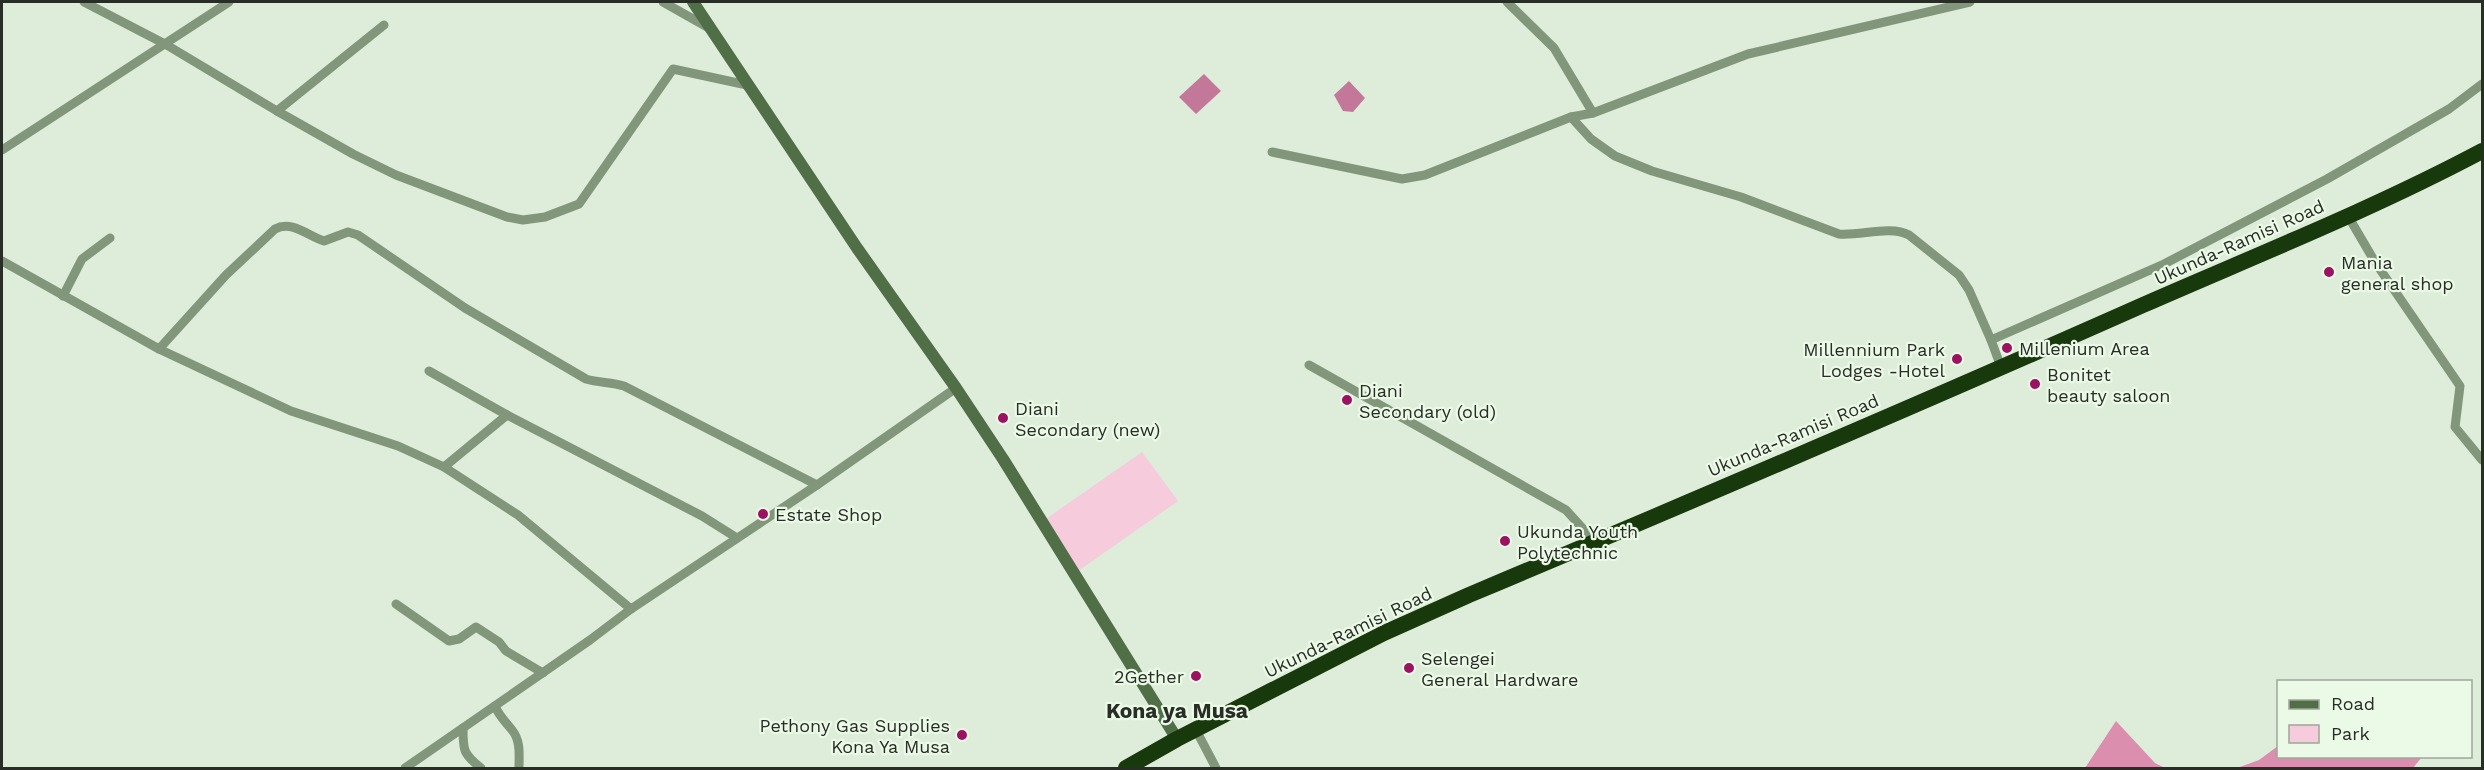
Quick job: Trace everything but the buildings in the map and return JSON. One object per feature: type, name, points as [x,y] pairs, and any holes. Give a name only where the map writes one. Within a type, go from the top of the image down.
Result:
[{"type":"highway","name":"Ukunda-Ramisi Road","points":[[1126,768],[1384,633],[2348,216],[2439,174],[2482,151]]},
{"type":"street","points":[[84,2],[165,44],[276,111],[396,175],[507,217],[523,220],[545,217],[579,204],[673,69],[747,85]]},
{"type":"street","points":[[2,150],[229,2]]},
{"type":"street","points":[[663,2],[711,30]]},
{"type":"street","points":[[693,2],[857,248],[1003,459],[1177,740]]},
{"type":"street","points":[[1507,2],[1554,48],[1593,113]]},
{"type":"street","points":[[1272,152],[1402,179],[1425,176],[1571,117],[1593,113],[1748,54],[1971,2]]},
{"type":"street","points":[[276,111],[384,25]]},
{"type":"street","points":[[1991,340],[2174,259],[2326,179],[2449,109],[2482,84]]},
{"type":"street","points":[[1571,117],[1591,139],[1615,156],[1652,171],[1741,197],[1839,234],[1853,236],[1901,231],[1909,235],[1959,275],[1969,290],[2001,367]]},
{"type":"street","points":[[2348,216],[2375,262],[2460,386],[2455,427],[2482,460]]},
{"type":"street","points":[[159,349],[226,276],[283,225],[291,226],[324,241],[348,232],[358,235],[465,308],[586,379],[624,386],[817,485]]},
{"type":"street","points":[[63,296],[82,259],[110,238]]},
{"type":"street","points":[[2,261],[159,349],[291,411],[398,446],[444,467],[518,515],[630,609]]},
{"type":"street","points":[[1309,366],[1566,510],[1595,542]]},
{"type":"street","points":[[429,371],[507,415],[702,516],[737,538]]},
{"type":"street","points":[[405,768],[543,673],[630,609],[817,485],[956,388]]},
{"type":"street","points":[[444,467],[507,415]]},
{"type":"street","points":[[396,603],[450,641],[459,639],[476,627],[499,642],[506,651],[543,673]]},
{"type":"street","points":[[495,706],[517,739],[519,768]]},
{"type":"street","points":[[463,728],[463,749],[468,758],[480,768]]},
{"type":"street","points":[[1196,730],[1216,768]]},
{"type":"green space","points":[[1142,452],[1178,501],[1078,571],[1043,521]]},
{"type":"shaded area","points":[[1204,74],[1221,91],[1196,114],[1179,97]]},
{"type":"shaded area","points":[[1349,81],[1365,98],[1353,112],[1343,111],[1334,95]]},
{"type":"shaded area","points":[[2116,721],[2155,763],[2165,768],[2085,768]]},
{"type":"shaded area","points":[[2277,747],[2277,758],[2421,758],[2413,768],[2237,768],[2259,760]]},
{"type":"place","name":"Mania general shop","points":[[2329,272]]},
{"type":"place","name":"Millenium Area","points":[[2007,348]]},
{"type":"place","name":"Millennium Park Lodges -Hotel","points":[[1957,359]]},
{"type":"place","name":"Bonitet beauty saloon","points":[[2035,384]]},
{"type":"place","name":"Diani Secondary (old)","points":[[1347,400]]},
{"type":"place","name":"Diani Secondary (new)","points":[[1003,418]]},
{"type":"place","name":"Estate Shop","points":[[763,514]]},
{"type":"place","name":"Ukunda Youth Polytechnic","points":[[1505,541]]},
{"type":"place","name":"Selengei General Hardware","points":[[1409,668]]},
{"type":"place","name":"2Gether","points":[[1196,676]]},
{"type":"place","name":"Pethony Gas Supplies Kona Ya Musa","points":[[962,735]]},
{"type":"district","name":"Kona ya Musa","points":[[1177,710]]}]
